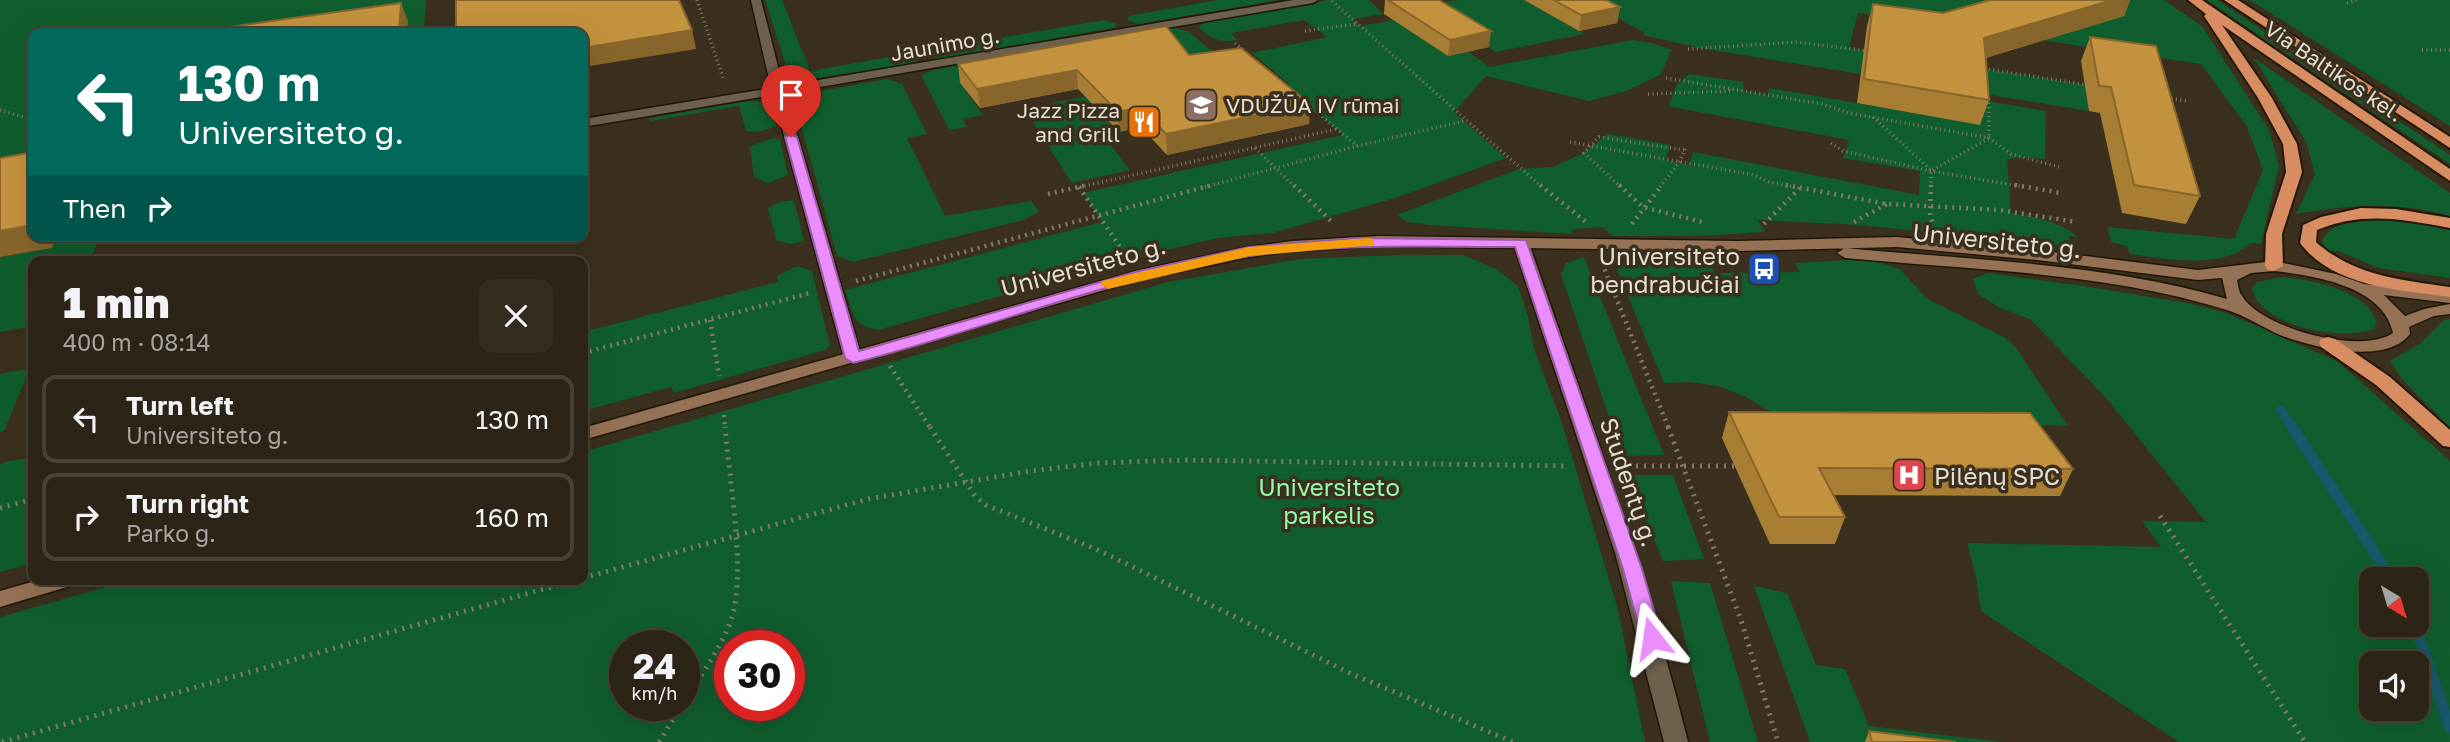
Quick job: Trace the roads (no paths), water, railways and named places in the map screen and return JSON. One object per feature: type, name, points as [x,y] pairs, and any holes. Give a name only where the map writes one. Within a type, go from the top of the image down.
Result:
[{"type":"highway","name":"Via Baltikos kel.","points":[[2230,0],[2450,144]]},
{"type":"highway","name":"Via Baltikos kel.","points":[[2199,3],[2450,176]]},
{"type":"highway","points":[[2199,3],[2265,98],[2290,145],[2294,172],[2274,234],[2274,266]]},
{"type":"highway","points":[[2450,223],[2404,214],[2363,212],[2330,217],[2309,228],[2308,243],[2320,256],[2355,273],[2450,292]]},
{"type":"highway","points":[[2328,344],[2383,382],[2450,441]]},
{"type":"main road","name":"Universiteto g.","points":[[588,433],[1140,275],[1249,252],[1292,246],[1378,242],[1737,246],[1903,256],[2109,278],[2183,291],[2248,311],[2284,330],[2328,344],[2376,346],[2393,342],[2402,334],[2402,324]]},
{"type":"main road","name":"Universiteto g.","points":[[1737,246],[1861,242],[1940,245],[2198,275],[2274,266],[2327,276],[2354,285]]},
{"type":"main road","points":[[2237,272],[2229,279],[2228,289],[2248,311]]},
{"type":"main road","points":[[2354,285],[2384,292],[2450,298]]},
{"type":"main road","points":[[2354,285],[2394,311],[2402,324],[2430,312],[2450,309]]},
{"type":"main road","points":[[0,599],[48,585]]},
{"type":"street","points":[[756,0],[778,91],[853,358]]},
{"type":"street","name":"Jaunimo g.","points":[[588,123],[1313,0]]},
{"type":"street","name":"Studentų g.","points":[[1521,243],[1632,569],[1658,661],[1676,742]]},
{"type":"waterway","points":[[2281,410],[2293,429]]},
{"type":"waterway","points":[[2292,427],[2384,567]]},
{"type":"waterway","points":[[2419,637],[2450,728]]},
{"type":"place","name":"VDUŽŪA IV rūmai","points":[[1201,105]]},
{"type":"place","name":"Jazz Pizza and Grill","points":[[1144,122]]},
{"type":"place","name":"Universiteto bendrabučiai","points":[[1764,269]]},
{"type":"place","name":"Pilėnų SPC","points":[[1909,475]]},
{"type":"park label","name":"Universiteto parkelis","points":[[1329,500]]}]
